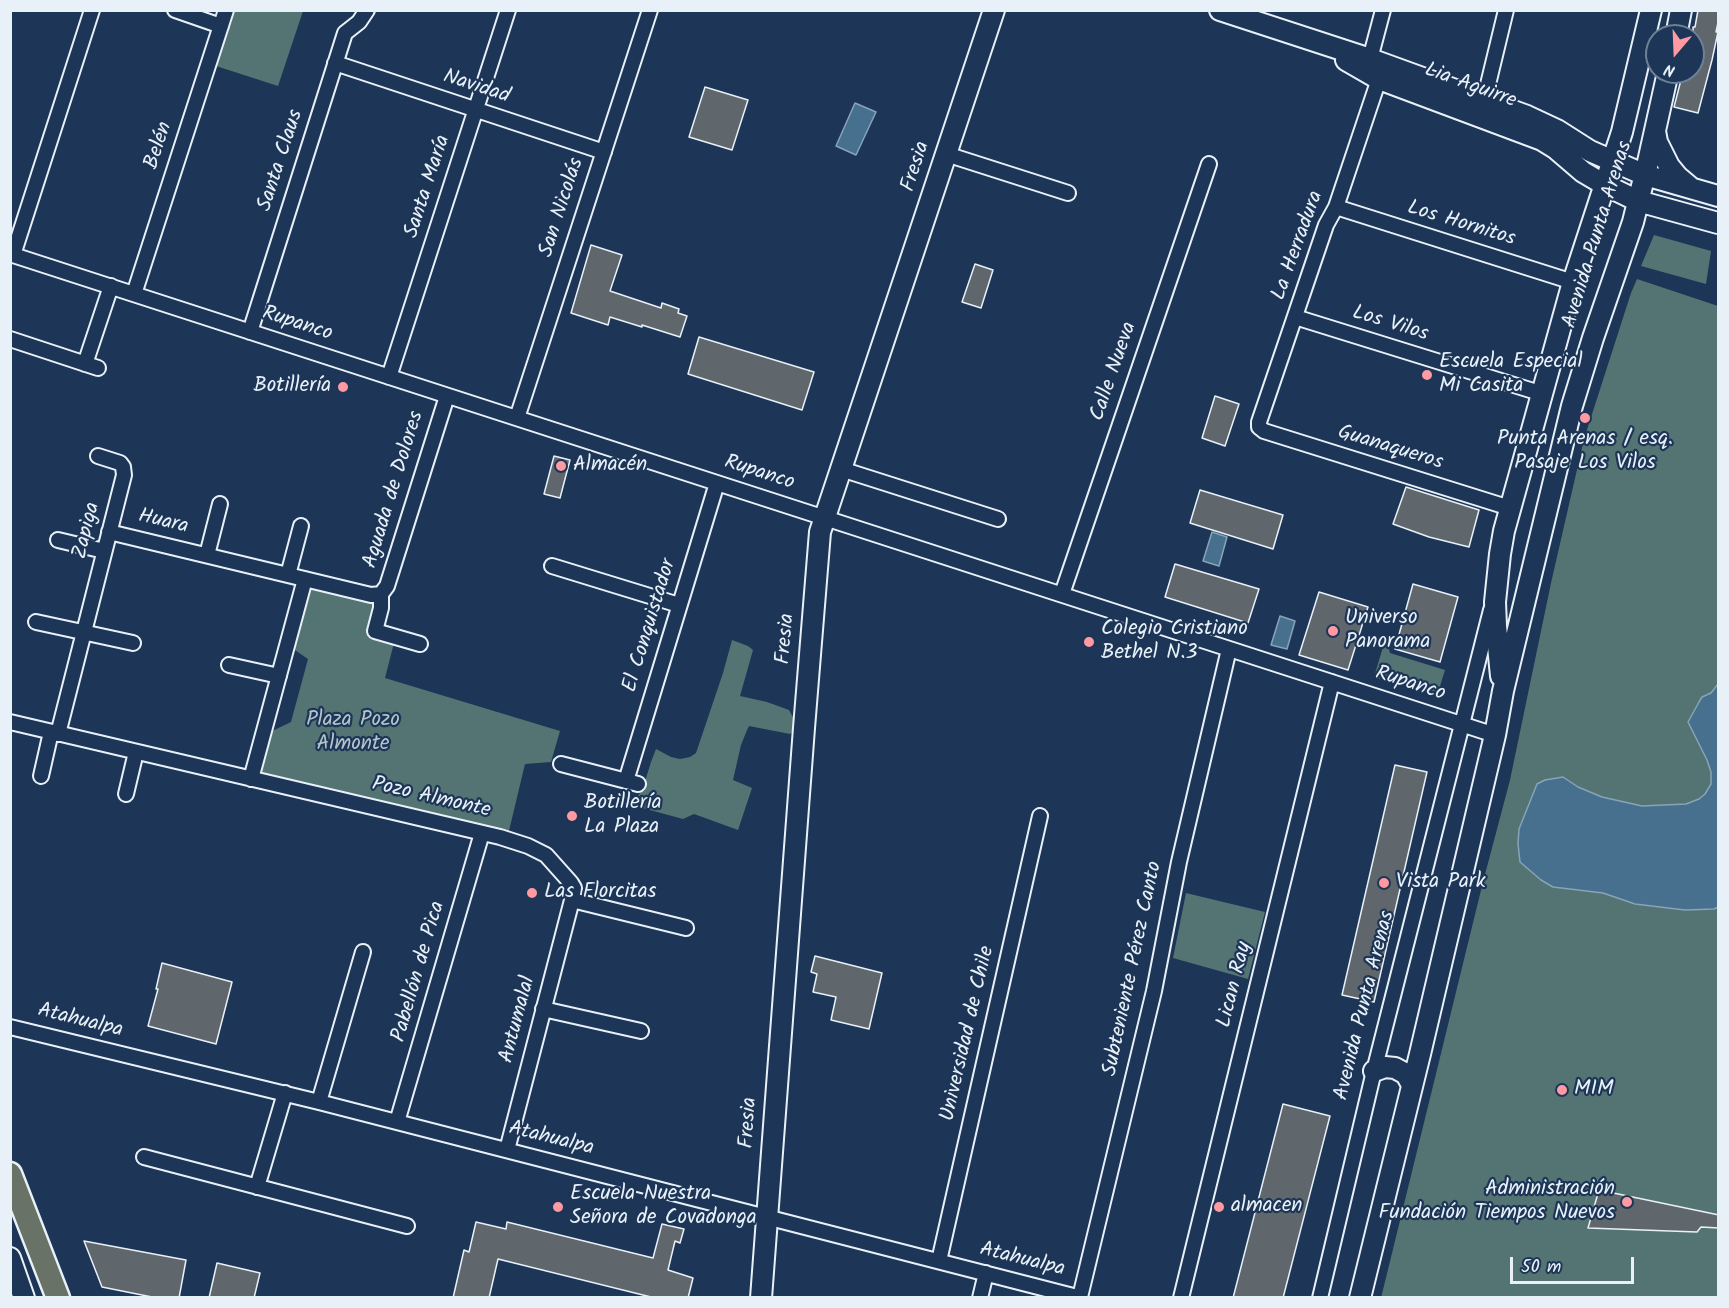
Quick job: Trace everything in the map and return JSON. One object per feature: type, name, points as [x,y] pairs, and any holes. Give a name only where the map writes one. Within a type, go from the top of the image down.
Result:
[{"type":"main road","name":"Fresia","points":[[761,1298],[818,546],[825,517],[994,10]]},
{"type":"main road","name":"Avenida Punta Arenas","points":[[1503,691],[1496,626],[1496,588],[1500,554],[1510,508],[1573,282],[1613,161],[1651,10]]},
{"type":"main road","name":"Lia Aguirre","points":[[1223,11],[1370,59],[1484,101],[1557,129],[1590,151],[1645,175],[1719,196]]},
{"type":"main road","name":"Lia Aguirre","points":[[1312,41],[1379,79],[1542,140],[1556,148],[1578,168],[1605,185],[1638,201],[1719,223]]},
{"type":"main road","name":"Avenida Punta Arenas","points":[[1360,1298],[1572,406],[1628,238],[1665,84]]},
{"type":"main road","points":[[1655,131],[1657,142],[1669,166],[1694,190]]},
{"type":"main road","points":[[1374,1071],[1385,1067],[1395,1068],[1406,1074],[1412,1085]]},
{"type":"main road","points":[[10,1174],[58,1298]]},
{"type":"main road","points":[[10,1258],[24,1298]]},
{"type":"street","points":[[12,254],[92,10]]},
{"type":"street","points":[[176,10],[221,26]]},
{"type":"street","name":"Belén","points":[[134,294],[226,10]]},
{"type":"street","name":"Santa Claus","points":[[250,332],[345,33],[359,22],[367,10]]},
{"type":"street","name":"Santa María","points":[[389,377],[508,10]]},
{"type":"street","name":"San Nicolás","points":[[517,418],[650,10]]},
{"type":"street","points":[[1370,59],[1383,10]]},
{"type":"street","points":[[1484,101],[1506,10]]},
{"type":"street","name":"Navidad","points":[[335,63],[604,152]]},
{"type":"street","name":"La Herradura","points":[[1259,427],[1326,225],[1336,207],[1379,79]]},
{"type":"street","points":[[946,154],[1068,193]]},
{"type":"street","name":"Calle Nueva","points":[[1062,594],[1209,164]]},
{"type":"street","name":"Los Hornitos","points":[[1336,207],[1573,282]]},
{"type":"street","name":"Rupanco","points":[[12,254],[1495,735]]},
{"type":"street","points":[[10,339],[92,366],[111,286]]},
{"type":"street","name":"Los Vilos","points":[[1295,317],[1543,394]]},
{"type":"street","name":"Aguada de Dolores","points":[[420,644],[375,631],[381,608],[381,594],[387,586],[447,396]]},
{"type":"street","name":"Guanaqueros","points":[[1259,427],[1264,431],[1510,508]]},
{"type":"street","name":"Zapiga","points":[[55,733],[84,632],[124,471],[120,463],[98,456]]},
{"type":"street","points":[[841,469],[998,519]]},
{"type":"street","name":"El Conquistador","points":[[561,764],[632,783],[679,605],[717,483]]},
{"type":"street","name":"Huara","points":[[207,555],[220,504]]},
{"type":"street","points":[[288,575],[301,526]]},
{"type":"street","name":"Huara","points":[[109,532],[371,595],[381,594]]},
{"type":"street","points":[[58,540],[104,551]]},
{"type":"street","points":[[552,566],[679,605]]},
{"type":"street","points":[[251,779],[304,579]]},
{"type":"street","name":"Avenida Punta Arenas","points":[[1320,1298],[1374,1071],[1496,588]]},
{"type":"street","points":[[36,622],[133,643]]},
{"type":"street","name":"Subteniente Pérez Canto","points":[[1080,1297],[1154,991],[1174,882],[1229,649]]},
{"type":"street","points":[[229,665],[279,676]]},
{"type":"street","name":"Lican Ray","points":[[1181,1298],[1332,682]]},
{"type":"street","name":"Pozo Almonte","points":[[10,722],[500,837],[528,846],[546,855],[572,883],[574,888],[572,900]]},
{"type":"street","points":[[41,776],[55,733]]},
{"type":"street","points":[[126,794],[136,752]]},
{"type":"street","name":"Universidad de Chile","points":[[939,1261],[1040,816]]},
{"type":"street","name":"Pabellón de Pica","points":[[397,1122],[482,833]]},
{"type":"street","points":[[572,900],[686,928]]},
{"type":"street","name":"Antumalal","points":[[507,1150],[572,900]]},
{"type":"street","points":[[319,1102],[363,952]]},
{"type":"street","points":[[543,1009],[641,1031]]},
{"type":"street","name":"Atahualpa","points":[[10,1026],[285,1093],[1080,1297]]},
{"type":"street","points":[[257,1187],[285,1093]]},
{"type":"street","points":[[144,1157],[407,1226]]},
{"type":"street","points":[[980,1298],[986,1273]]},
{"type":"green space","points":[[234,11],[303,11],[278,86],[216,66]]},
{"type":"green space","points":[[1654,235],[1711,251],[1706,284],[1641,266]]},
{"type":"green space","points":[[1637,279],[1718,306],[1718,1297],[1381,1298],[1510,780],[1584,439]]},
{"type":"green space","name":"Plaza Pozo Almonte","points":[[318,585],[376,603],[367,635],[394,643],[385,678],[560,731],[551,762],[525,764],[508,835],[327,791],[260,772],[268,733],[291,722],[308,659],[292,648],[306,592]]},
{"type":"green space","points":[[1386,637],[1390,653],[1445,670],[1437,696],[1374,677]]},
{"type":"green space","points":[[732,640],[753,650],[740,696],[789,710],[794,719],[794,731],[790,734],[749,726],[741,745],[733,780],[752,788],[738,830],[694,814],[683,819],[635,806],[632,802],[642,791],[656,749],[680,759],[696,753]]},
{"type":"green space","points":[[1186,893],[1265,912],[1248,979],[1173,958]]},
{"type":"water","points":[[855,103],[876,112],[856,155],[836,146]]},
{"type":"water","points":[[1212,532],[1227,537],[1219,566],[1203,561]]},
{"type":"water","points":[[1280,616],[1295,621],[1287,649],[1271,645]]},
{"type":"water","points":[[1718,684],[1718,907],[1685,910],[1635,904],[1603,893],[1553,887],[1520,862],[1519,829],[1537,784],[1545,780],[1563,777],[1578,787],[1602,797],[1642,806],[1686,804],[1705,794],[1711,784],[1711,772],[1688,722],[1702,697],[1711,693]]},
{"type":"building","points":[[1698,10],[1719,10],[1716,32],[1718,32],[1698,113],[1674,107],[1680,84],[1705,84],[1705,24],[1696,24]]},
{"type":"building","points":[[705,87],[748,100],[732,150],[689,137]]},
{"type":"building","points":[[591,245],[622,255],[610,291],[661,308],[662,303],[679,309],[678,313],[687,316],[680,337],[610,317],[608,325],[571,313]]},
{"type":"building","points":[[975,264],[993,270],[981,308],[962,302]]},
{"type":"building","points":[[699,337],[814,372],[802,410],[688,374]]},
{"type":"building","points":[[1215,396],[1239,404],[1225,446],[1202,438]]},
{"type":"building","points":[[554,456],[570,460],[560,498],[544,494]]},
{"type":"building","points":[[1406,487],[1479,510],[1469,547],[1429,537],[1393,524]]},
{"type":"building","points":[[1200,490],[1283,515],[1273,549],[1190,523]]},
{"type":"building","points":[[1175,564],[1259,589],[1248,623],[1165,597]]},
{"type":"building","name":"Universo Panorama","points":[[1413,584],[1458,597],[1440,662],[1395,649]]},
{"type":"building","name":"Universo Panorama","points":[[1319,592],[1368,607],[1348,670],[1299,655]]},
{"type":"building","name":"Vista Park","points":[[1395,765],[1427,772],[1374,1002],[1342,995]]},
{"type":"building","points":[[815,956],[882,973],[869,1029],[831,1020],[836,997],[813,992],[817,974],[811,972]]},
{"type":"building","points":[[162,963],[232,982],[216,1044],[148,1026]]},
{"type":"building","points":[[1283,1104],[1330,1116],[1283,1298],[1233,1298]]},
{"type":"building","name":"Administración Fundación Tiempos Nuevos","points":[[1599,1190],[1719,1215],[1719,1228],[1701,1227],[1697,1232],[1588,1228]]},
{"type":"building","points":[[476,1222],[506,1229],[507,1222],[653,1258],[662,1224],[684,1229],[680,1243],[675,1241],[668,1270],[693,1278],[688,1298],[655,1298],[498,1259],[489,1298],[453,1298],[464,1250],[469,1252]]},
{"type":"building","points":[[84,1241],[186,1260],[179,1298],[157,1298],[102,1287]]},
{"type":"building","points":[[217,1263],[260,1273],[254,1298],[209,1298]]},
{"type":"place","name":"Escuela Especial Mi Casita","points":[[1427,375]]},
{"type":"place","name":"Botillería","points":[[343,387]]},
{"type":"place","name":"Punta Arenas / esq. Pasaje Los Vilos","points":[[1585,418]]},
{"type":"place","name":"Almacén","points":[[561,466]]},
{"type":"place","name":"Universo Panorama","points":[[1333,631]]},
{"type":"place","name":"Colegio Cristiano Bethel N.3","points":[[1089,642]]},
{"type":"place","name":"Botillería La Plaza","points":[[572,816]]},
{"type":"place","name":"Vista Park","points":[[1384,883]]},
{"type":"place","name":"Las Florcitas","points":[[532,893]]},
{"type":"place","name":"MIM","points":[[1562,1090]]},
{"type":"place","name":"Administración Fundación Tiempos Nuevos","points":[[1627,1202]]},
{"type":"place","name":"Escuela Nuestra Señora de Covadonga","points":[[558,1207]]},
{"type":"place","name":"almacen","points":[[1219,1207]]}]
